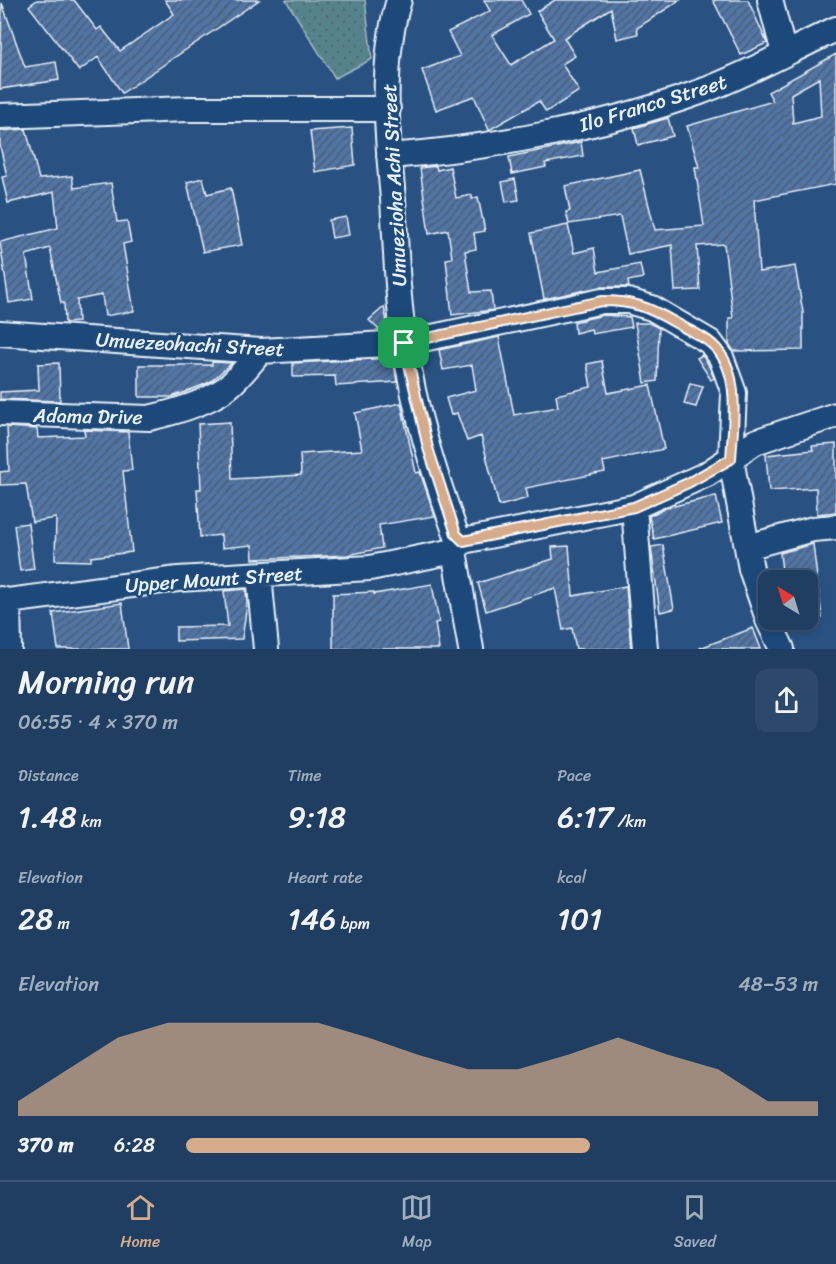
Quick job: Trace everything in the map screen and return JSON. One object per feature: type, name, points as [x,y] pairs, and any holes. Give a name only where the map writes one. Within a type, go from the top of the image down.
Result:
[{"type":"street","name":"Umuezioha Achi Street","points":[[399,0],[392,24],[389,51],[388,109],[389,156],[404,343],[431,460],[459,546],[471,649]]},
{"type":"street","points":[[770,0],[784,53]]},
{"type":"street","name":"Ilo Franco Street","points":[[389,156],[472,147],[610,120],[699,92],[741,75],[836,29]]},
{"type":"street","points":[[0,116],[188,109],[388,109]]},
{"type":"street","name":"Umuezeohachi Street","points":[[0,333],[261,351],[404,343],[602,301],[628,301],[652,308],[710,342],[721,357],[734,393],[731,459],[751,569],[758,590]]},
{"type":"street","name":"Adama Drive","points":[[0,414],[149,418],[208,399],[226,389],[261,351]]},
{"type":"street","name":"Upper Mount Street","points":[[9,649],[4,600],[178,579],[370,568],[634,507],[688,483],[731,459],[755,442],[836,415]]},
{"type":"street","points":[[634,507],[645,649]]},
{"type":"street","points":[[747,547],[813,529],[836,527]]},
{"type":"street","points":[[259,575],[266,649]]},
{"type":"street","name":"Umuezeohachi Street","points":[[773,630],[782,649]]},
{"type":"green space","points":[[286,0],[365,0],[372,59],[335,78]]},
{"type":"building","points":[[37,0],[74,0],[97,30],[101,27],[120,51],[174,14],[165,0],[259,0],[122,93],[98,57],[79,71],[29,6]]},
{"type":"building","points":[[484,0],[521,0],[529,14],[492,35],[511,65],[554,39],[537,11],[555,0],[680,0],[637,28],[638,34],[617,39],[611,8],[564,38],[575,56],[562,64],[579,91],[546,112],[539,101],[489,130],[474,96],[436,110],[422,70],[460,56],[448,32],[490,11]]},
{"type":"building","points":[[713,0],[748,0],[767,43],[741,55]]},
{"type":"building","points":[[2,3],[25,67],[56,62],[59,80],[0,89]]},
{"type":"building","points":[[836,54],[836,184],[754,200],[759,272],[795,266],[803,312],[803,350],[734,351],[729,344],[729,318],[733,318],[724,244],[697,246],[700,290],[675,291],[672,245],[628,254],[620,216],[569,224],[566,212],[570,211],[565,186],[640,170],[655,230],[704,226],[695,167],[699,167],[687,126],[773,101],[768,92]],"holes":[[[819,78],[821,116],[793,123],[791,94]]]},
{"type":"building","points":[[668,118],[673,136],[638,145],[634,128]]},
{"type":"building","points":[[352,128],[355,165],[315,172],[310,131]]},
{"type":"building","points":[[26,129],[39,179],[72,176],[74,188],[111,183],[117,222],[127,221],[131,242],[123,244],[134,311],[105,316],[102,295],[77,300],[78,322],[65,323],[64,303],[61,303],[50,248],[26,255],[33,299],[9,303],[0,242],[58,228],[54,192],[8,203],[2,177],[7,176],[0,146],[0,131]]},
{"type":"building","points":[[581,142],[583,156],[545,163],[546,167],[512,174],[509,157]]},
{"type":"building","points":[[436,166],[437,170],[450,167],[456,198],[472,195],[472,199],[478,197],[485,231],[474,233],[476,249],[465,251],[471,292],[491,291],[493,310],[452,315],[446,259],[452,258],[448,230],[429,234],[420,168]]},
{"type":"building","points":[[203,178],[207,194],[231,188],[242,245],[203,252],[187,182]]},
{"type":"building","points":[[515,179],[519,200],[506,202],[502,182]]},
{"type":"building","points":[[346,217],[349,235],[332,238],[329,220]]},
{"type":"building","points":[[568,225],[574,253],[594,248],[598,272],[640,264],[643,278],[628,281],[629,287],[599,287],[544,299],[531,233]]},
{"type":"building","points":[[384,307],[387,322],[379,330],[369,320]]},
{"type":"building","points":[[603,315],[630,317],[632,327],[592,334],[591,329],[575,333],[574,322]]},
{"type":"building","points":[[635,323],[649,323],[659,328],[657,381],[645,383]]},
{"type":"building","points":[[499,337],[514,415],[558,407],[556,395],[591,387],[587,364],[602,361],[608,393],[650,385],[664,449],[603,462],[605,472],[526,488],[528,498],[499,506],[481,436],[467,441],[457,413],[451,415],[446,398],[476,390],[472,365],[443,370],[439,350]]},
{"type":"building","points":[[702,355],[714,378],[711,380],[697,358]]},
{"type":"building","points":[[393,358],[397,382],[336,386],[335,376],[293,377],[293,363]]},
{"type":"building","points":[[212,362],[232,363],[210,382],[183,393],[171,397],[139,397],[139,365],[212,365]]},
{"type":"building","points":[[59,363],[60,401],[0,399],[0,392],[39,390],[38,364]]},
{"type":"building","points":[[690,383],[703,386],[696,407],[684,404]]},
{"type":"building","points":[[401,403],[416,473],[420,472],[435,516],[379,525],[382,548],[347,555],[253,559],[252,545],[222,548],[221,535],[200,537],[197,489],[201,489],[198,424],[230,422],[232,479],[301,475],[300,454],[362,450],[355,413]]},
{"type":"building","points":[[7,427],[37,429],[38,438],[85,436],[84,430],[128,432],[132,470],[123,471],[132,552],[91,557],[91,561],[55,560],[56,518],[32,522],[26,484],[0,485],[0,472],[9,471]]},
{"type":"building","points":[[836,444],[836,512],[817,514],[816,488],[769,491],[766,455],[813,450],[812,446]]},
{"type":"building","points":[[716,496],[722,523],[654,539],[649,516],[666,508]]},
{"type":"building","points":[[28,523],[34,569],[20,571],[14,525]]},
{"type":"building","points":[[813,544],[816,570],[782,570],[780,553]]},
{"type":"building","points":[[663,545],[674,609],[660,612],[651,547]]},
{"type":"building","points":[[569,546],[573,596],[626,586],[631,649],[576,649],[572,628],[563,630],[555,588],[486,611],[478,583],[553,559],[552,547]]},
{"type":"building","points":[[432,584],[439,622],[435,623],[439,649],[333,649],[333,594],[374,592],[374,594]]},
{"type":"building","points":[[818,585],[822,618],[818,618]]},
{"type":"building","points":[[246,589],[247,604],[242,639],[176,641],[176,627],[228,626],[224,591]]},
{"type":"building","points":[[122,603],[128,649],[58,649],[53,613]]},
{"type":"building","points":[[753,628],[761,649],[700,649],[700,648]]},
{"type":"route","points":[[602,301],[628,301],[652,308],[710,342],[721,357],[734,393],[731,459],[707,474],[634,507],[463,541],[456,534],[441,494],[409,371],[404,343],[602,301]]}]
